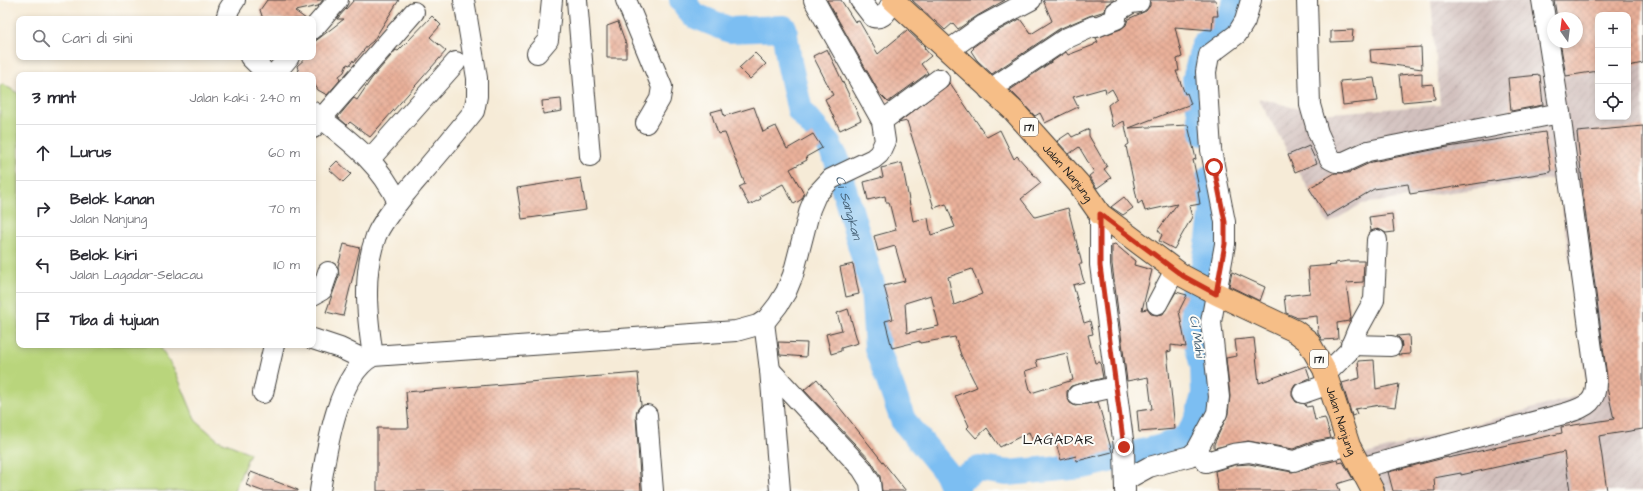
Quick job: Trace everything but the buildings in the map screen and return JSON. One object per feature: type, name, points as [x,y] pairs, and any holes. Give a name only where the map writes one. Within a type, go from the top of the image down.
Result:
[{"type":"main road","name":"Jalan Nanjung","points":[[893,0],[949,50],[989,90],[1013,110],[1079,184],[1100,214],[1194,281],[1302,335],[1317,354],[1327,379],[1348,446],[1373,491]]},
{"type":"street","points":[[221,0],[225,16]]},
{"type":"street","points":[[227,16],[229,9],[235,0]]},
{"type":"street","points":[[316,26],[338,0]]},
{"type":"street","points":[[320,491],[326,452],[339,403],[355,374],[369,358],[369,264],[377,235],[398,202],[474,111],[477,96],[477,78],[464,0]]},
{"type":"street","points":[[537,53],[548,40],[552,0]]},
{"type":"street","points":[[578,0],[590,156]]},
{"type":"street","points":[[626,0],[662,87],[660,99],[646,123]]},
{"type":"street","points":[[316,340],[369,358],[736,331],[753,327],[764,322],[771,315],[786,292],[793,275],[810,209],[816,195],[827,182],[873,159],[881,150],[885,140],[882,121],[814,0]]},
{"type":"street","points":[[860,0],[873,17],[878,18],[884,17],[893,0]]},
{"type":"street","points":[[949,50],[984,25],[1031,0]]},
{"type":"street","points":[[1157,304],[1194,281],[1225,244],[1225,222],[1210,150],[1206,72],[1209,55],[1237,34],[1245,21],[1251,0]]},
{"type":"street","points":[[1307,0],[1310,105],[1318,133],[1330,159],[1336,162],[1344,162],[1368,151],[1560,113]]},
{"type":"street","points":[[1360,468],[1567,413],[1588,404],[1595,396],[1596,379],[1560,113],[1542,0]]},
{"type":"street","points":[[989,90],[1065,39],[1094,26],[1096,27],[1116,19],[1116,12],[1131,3],[1139,2]]},
{"type":"street","points":[[398,202],[390,184],[370,159],[316,120],[414,12]]},
{"type":"street","points":[[253,60],[265,72]]},
{"type":"street","points":[[276,72],[286,60]]},
{"type":"street","points":[[370,159],[456,62]]},
{"type":"street","points":[[882,121],[939,79]]},
{"type":"street","points":[[1100,214],[1100,266],[1125,470],[1148,467],[1190,456],[1197,450],[1214,421],[1218,405],[1218,386],[1212,329],[1194,281]]},
{"type":"street","points":[[1303,393],[1327,379],[1349,351],[1374,300],[1377,240]]},
{"type":"street","points":[[316,293],[322,290],[328,272]]},
{"type":"street","points":[[764,322],[770,370],[780,491]]},
{"type":"street","points":[[1352,345],[1391,346]]},
{"type":"street","points":[[263,393],[273,348]]},
{"type":"street","points":[[770,370],[862,469],[870,482],[871,491]]},
{"type":"street","points":[[1078,395],[1115,387]]},
{"type":"street","points":[[647,415],[653,491]]},
{"type":"street","points":[[1197,450],[1206,462],[1233,454],[1249,452],[1294,461],[1318,452],[1348,446]]},
{"type":"shaded area","points":[[1431,0],[1643,0],[1643,491],[1385,491],[1363,455],[1588,393],[1558,178],[1362,204],[1328,224],[1258,98],[1318,114],[1440,105]]},
{"type":"green space","points":[[3,84],[16,92],[16,348],[161,348],[176,373],[196,421],[218,440],[250,453],[234,491],[0,491],[0,85]]},
{"type":"waterway","name":"Ci Sangkan","points":[[682,0],[693,15],[730,30],[784,28],[789,62],[800,111],[827,142],[837,160],[843,186],[873,288],[877,348],[903,420],[946,472],[954,491]]},
{"type":"waterway","name":"Ci Mahi","points":[[1203,133],[1195,80],[1204,44],[1216,35],[1228,20],[1236,0]]},
{"type":"waterway","name":"Ci Mahi","points":[[954,491],[962,478],[979,469],[1008,473],[1083,466],[1159,448],[1187,437],[1198,417],[1204,395],[1203,366],[1196,340],[1192,296],[1204,266],[1209,239],[1213,209],[1209,178]]},
{"type":"district","name":"LAGADAR","points":[[1059,439]]},
{"type":"route","points":[[1124,447],[1100,266],[1100,214],[1183,276],[1216,294],[1225,244],[1225,222],[1214,167]]}]
